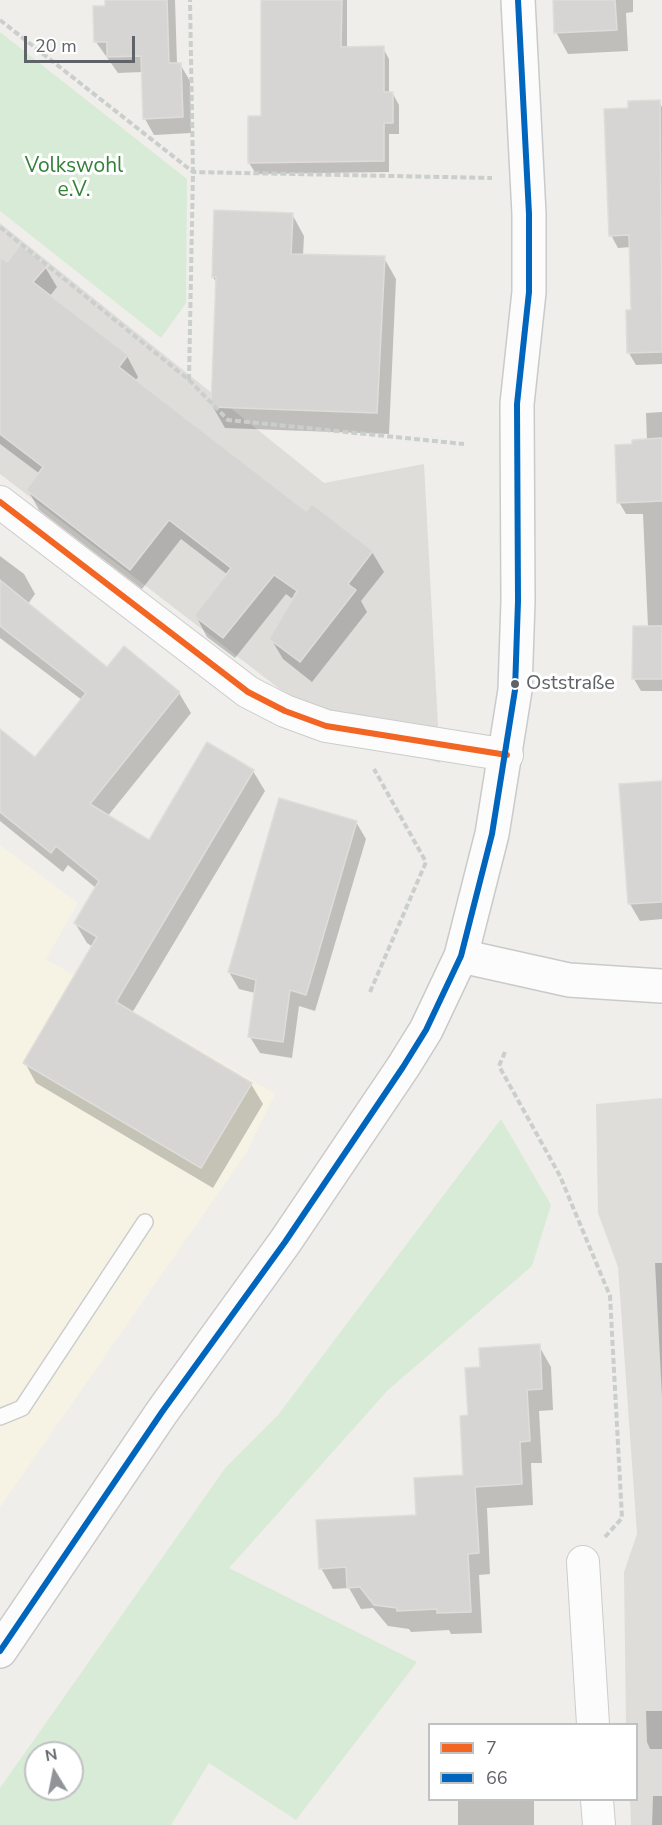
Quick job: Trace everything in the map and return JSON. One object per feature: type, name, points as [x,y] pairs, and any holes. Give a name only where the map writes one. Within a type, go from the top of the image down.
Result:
[{"type":"main road","points":[[0,1650],[162,1412],[285,1242],[403,1068],[431,1020],[461,956],[492,834],[507,755],[517,645],[517,404],[530,292],[528,177],[518,0]]},
{"type":"main road","points":[[461,956],[569,980],[662,986]]},
{"type":"street","points":[[0,502],[248,692],[285,711],[326,726],[353,732],[507,755]]},
{"type":"street","points":[[583,1562],[593,1723]]},
{"type":"street","points":[[597,1801],[598,1825]]},
{"type":"lane","points":[[0,1417],[22,1408],[145,1222]]},
{"type":"path","points":[[189,380],[193,172],[190,0]]},
{"type":"path","points":[[0,20],[193,172],[528,177]]},
{"type":"path","points":[[0,227],[189,380],[228,420],[464,444]]},
{"type":"path","points":[[566,687],[582,686]]},
{"type":"path","points":[[353,732],[426,862],[370,992]]},
{"type":"path","points":[[505,1052],[499,1066],[560,1176],[610,1296],[622,1518],[583,1562]]},
{"type":"shaded area","points":[[0,223],[324,483],[424,464],[440,763],[337,733],[0,474]]},
{"type":"shaded area","points":[[0,845],[78,903],[46,959],[275,1094],[246,1153],[0,1507]]},
{"type":"shaded area","points":[[662,1098],[662,1825],[631,1825],[630,1801],[638,1801],[638,1723],[626,1723],[624,1572],[637,1534],[618,1267],[598,1213],[596,1104]]},
{"type":"green space","name":"Volkswohl e.V.","points":[[0,32],[187,179],[186,303],[161,338],[0,211]]},
{"type":"green space","points":[[501,1119],[551,1205],[532,1266],[388,1390],[229,1568],[417,1662],[296,1820],[209,1763],[171,1825],[0,1825],[0,1788],[24,1754],[24,1801],[84,1801],[84,1741],[33,1741],[226,1467],[278,1415]]},
{"type":"building","points":[[105,0],[167,0],[169,63],[181,63],[183,117],[143,119],[141,56],[107,57],[107,42],[94,42],[93,6],[105,6]]},
{"type":"building","points":[[261,0],[342,0],[341,47],[384,46],[384,92],[393,92],[393,123],[384,123],[384,161],[248,163],[248,116],[261,116]]},
{"type":"building","points":[[553,0],[615,0],[617,30],[554,33]]},
{"type":"building","points":[[660,100],[662,352],[627,353],[626,310],[631,310],[629,235],[609,236],[604,109],[628,108],[628,101]]},
{"type":"building","points":[[214,210],[293,213],[291,254],[385,256],[377,413],[211,407],[216,277],[212,277]]},
{"type":"building","points":[[20,245],[47,266],[33,282],[128,355],[119,367],[306,511],[312,504],[373,551],[348,584],[356,590],[300,662],[269,639],[297,591],[274,575],[223,638],[194,616],[231,568],[169,520],[130,570],[26,490],[43,467],[0,434],[0,257],[7,262]]},
{"type":"building","points":[[662,438],[662,501],[617,503],[615,445],[632,444],[632,440]]},
{"type":"building","points":[[0,580],[107,667],[124,646],[180,692],[90,804],[149,840],[207,742],[254,770],[116,1002],[252,1083],[201,1168],[23,1063],[97,937],[74,923],[99,881],[56,846],[51,853],[0,812],[0,729],[35,757],[86,693],[0,626]]},
{"type":"building","points":[[633,626],[662,626],[662,679],[632,679]]},
{"type":"building","points":[[662,781],[662,902],[628,904],[619,784]]},
{"type":"building","points":[[279,798],[357,821],[306,995],[290,990],[283,1042],[248,1037],[256,980],[228,972]]},
{"type":"building","points":[[540,1344],[542,1389],[527,1390],[530,1441],[520,1442],[522,1484],[475,1487],[479,1553],[468,1554],[471,1612],[437,1613],[437,1609],[397,1611],[397,1608],[374,1605],[360,1587],[347,1588],[346,1567],[319,1569],[316,1520],[416,1515],[414,1478],[463,1475],[460,1416],[468,1415],[465,1368],[480,1367],[479,1348]]},
{"type":"transit line","name":"66","points":[[0,1651],[162,1412],[285,1242],[403,1067],[426,1030],[461,956],[492,834],[515,690],[518,601],[517,404],[529,292],[529,214],[518,0]]},
{"type":"transit line","name":"7","points":[[0,502],[248,692],[285,711],[326,726],[507,755]]},
{"type":"place","name":"Oststraße","points":[[515,684]]}]
